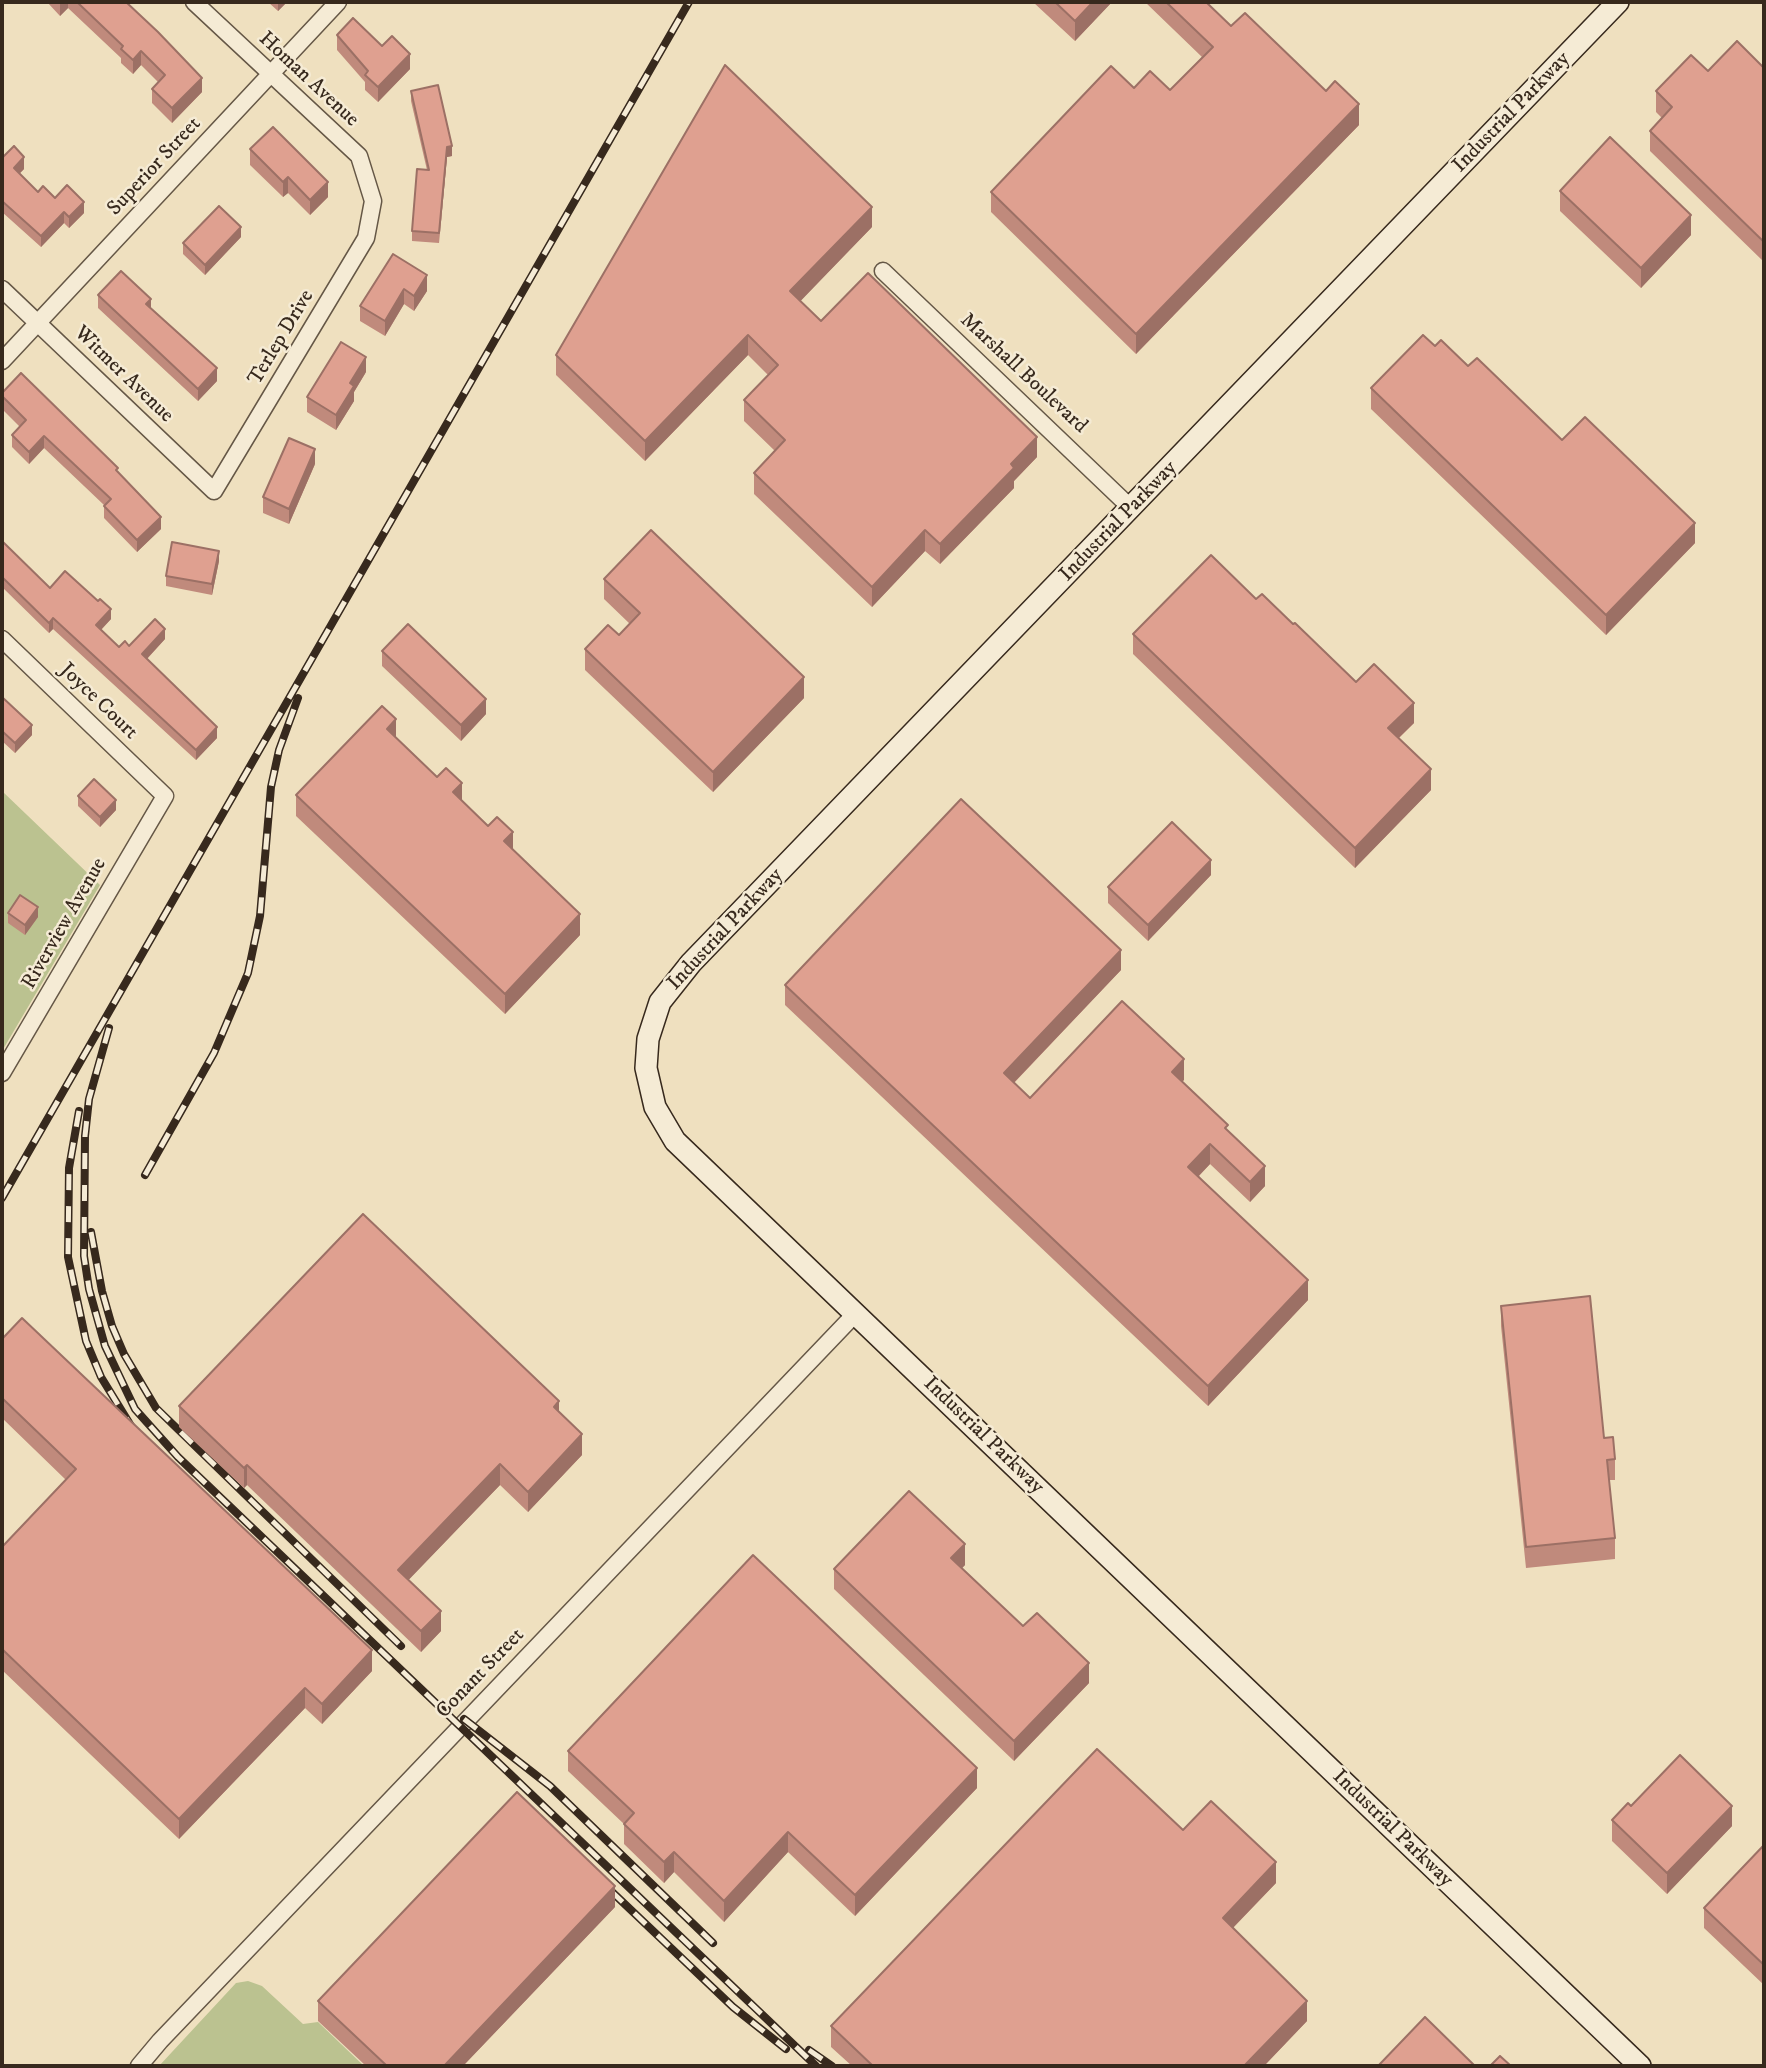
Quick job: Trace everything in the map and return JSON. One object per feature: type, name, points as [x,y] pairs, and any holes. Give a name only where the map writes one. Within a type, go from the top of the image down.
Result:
[{"type":"street","name":"Homan Avenue","points":[[194,2],[359,156],[373,201]]},
{"type":"street","name":"Superior Street","points":[[2,360],[338,2]]},
{"type":"street","name":"Industrial Parkway","points":[[1618,2],[1132,509],[691,963],[660,1002],[648,1039],[646,1068],[654,1107],[675,1141],[1640,2066]]},
{"type":"street","name":"Terlep Drive","points":[[214,491],[366,238],[373,201]]},
{"type":"street","name":"Marshall Boulevard","points":[[883,271],[1132,509]]},
{"type":"street","name":"Witmer Avenue","points":[[2,289],[214,491]]},
{"type":"street","name":"Joyce Court","points":[[2,639],[165,796]]},
{"type":"street","name":"Riverview Avenue","points":[[2,1073],[165,796]]},
{"type":"street","name":"Conant Street","points":[[139,2066],[168,2032],[856,1313]]},
{"type":"green space","points":[[2,791],[100,885],[2,1051]]},
{"type":"green space","points":[[248,1981],[262,1986],[303,2024],[318,2022],[364,2066],[159,2066],[236,1983]]},
{"type":"building","points":[[77,2],[126,2],[202,78],[172,108],[152,89],[165,75],[141,51],[133,60],[121,49],[123,46]]},
{"type":"building","points":[[1055,2],[1093,2],[1075,21]]},
{"type":"building","points":[[1166,2],[1206,2],[1231,26],[1245,13],[1326,91],[1335,81],[1359,104],[1136,334],[991,192],[1111,66],[1134,88],[1150,71],[1170,90],[1213,47]]},
{"type":"building","points":[[353,18],[382,46],[392,36],[410,54],[378,87],[365,75],[368,71],[337,35]]},
{"type":"building","points":[[1737,41],[1764,68],[1764,242],[1650,131],[1672,107],[1656,91],[1691,55],[1708,71]]},
{"type":"building","points":[[725,65],[872,207],[790,291],[821,321],[868,273],[1037,437],[1011,464],[1014,468],[940,544],[925,530],[872,587],[754,473],[785,440],[744,400],[778,365],[748,335],[645,441],[556,355]]},
{"type":"building","points":[[438,85],[452,146],[447,147],[439,233],[412,231],[417,169],[429,170],[411,91]]},
{"type":"building","points":[[273,127],[328,182],[310,200],[288,177],[283,182],[250,149]]},
{"type":"building","points":[[1610,137],[1691,215],[1641,268],[1560,191]]},
{"type":"building","points":[[14,146],[24,157],[14,168],[38,192],[43,186],[55,198],[67,185],[84,202],[69,217],[64,212],[41,236],[2,201],[2,158]]},
{"type":"building","points":[[219,206],[241,227],[205,265],[183,243]]},
{"type":"building","points":[[393,254],[427,275],[414,296],[404,289],[385,321],[360,306]]},
{"type":"building","points":[[121,271],[151,299],[146,304],[217,368],[198,389],[98,295]]},
{"type":"building","points":[[1423,335],[1435,346],[1441,340],[1468,366],[1477,358],[1562,440],[1585,417],[1695,523],[1606,615],[1371,388]]},
{"type":"building","points":[[341,342],[366,357],[350,383],[354,386],[336,415],[307,397]]},
{"type":"building","points":[[21,373],[118,468],[116,470],[161,517],[137,540],[104,506],[111,499],[44,436],[29,452],[12,435],[26,420],[2,393]]},
{"type":"building","points":[[289,438],[315,449],[289,509],[263,497]]},
{"type":"building","points":[[651,530],[804,677],[713,772],[585,649],[608,625],[619,635],[640,613],[604,579]]},
{"type":"building","points":[[2,541],[50,588],[65,571],[98,601],[100,599],[111,609],[96,625],[119,647],[125,641],[129,646],[155,619],[165,629],[142,654],[217,727],[196,750],[53,618],[49,623],[2,577]]},
{"type":"building","points":[[172,542],[219,551],[212,584],[166,576]]},
{"type":"building","points":[[1211,555],[1256,599],[1262,594],[1356,682],[1374,664],[1414,703],[1388,728],[1431,769],[1355,848],[1133,634]]},
{"type":"building","points":[[408,624],[486,699],[461,725],[382,651]]},
{"type":"building","points":[[2,697],[32,725],[15,743],[2,731]]},
{"type":"building","points":[[382,706],[396,719],[387,729],[437,777],[446,768],[462,783],[453,792],[488,826],[497,817],[513,832],[504,841],[580,914],[505,994],[296,795]]},
{"type":"building","points":[[94,779],[116,800],[100,817],[78,796]]},
{"type":"building","points":[[961,799],[1121,950],[1004,1073],[1030,1098],[1122,1001],[1184,1059],[1172,1072],[1228,1125],[1225,1128],[1265,1166],[1250,1182],[1210,1144],[1188,1167],[1308,1280],[1208,1386],[785,985]]},
{"type":"building","points":[[1172,822],[1211,860],[1148,925],[1108,887]]},
{"type":"building","points":[[20,895],[38,907],[25,925],[8,913]]},
{"type":"building","points":[[363,1214],[559,1401],[554,1407],[582,1434],[528,1492],[500,1464],[398,1570],[441,1611],[421,1631],[247,1465],[244,1468],[179,1406]]},
{"type":"building","points":[[1590,1296],[1604,1438],[1613,1437],[1615,1459],[1607,1460],[1615,1538],[1526,1547],[1501,1306]]},
{"type":"building","points":[[22,1318],[372,1650],[322,1704],[305,1688],[179,1819],[2,1649],[2,1547],[76,1469],[2,1398],[2,1339]]},
{"type":"building","points":[[909,1491],[965,1544],[951,1558],[1023,1626],[1037,1613],[1089,1663],[1014,1741],[834,1569]]},
{"type":"building","points":[[753,1555],[977,1768],[855,1895],[788,1832],[724,1901],[674,1852],[664,1862],[624,1824],[634,1813],[568,1751]]},
{"type":"building","points":[[1097,1749],[1183,1830],[1211,1801],[1276,1862],[1223,1918],[1307,2001],[1244,2066],[873,2066],[831,2026]]},
{"type":"building","points":[[1680,1755],[1732,1806],[1667,1873],[1612,1820],[1628,1803],[1631,1806]]},
{"type":"building","points":[[517,1792],[615,1886],[444,2066],[387,2066],[318,2001]]},
{"type":"building","points":[[1764,1845],[1764,1965],[1704,1908]]},
{"type":"building","points":[[1425,2017],[1475,2066],[1378,2066]]},
{"type":"building","points":[[1500,2056],[1511,2066],[1490,2066]]},
{"type":"railway","points":[[2,1198],[689,2]]},
{"type":"railway","points":[[145,1175],[214,1053],[248,973],[260,916],[271,787],[279,750],[298,698]]},
{"type":"railway","points":[[109,1028],[89,1099],[85,1136],[84,1256],[89,1289],[105,1346],[135,1409],[178,1457],[816,2066]]},
{"type":"railway","points":[[79,1111],[69,1168],[68,1257],[86,1341],[101,1377],[133,1429]]},
{"type":"railway","points":[[91,1232],[102,1291],[112,1326],[124,1354],[156,1408],[401,1646]]},
{"type":"railway","points":[[464,1719],[550,1786],[713,1943]]},
{"type":"railway","points":[[611,1891],[733,2007],[786,2049]]},
{"type":"railway","points":[[809,2050],[832,2066]]}]
